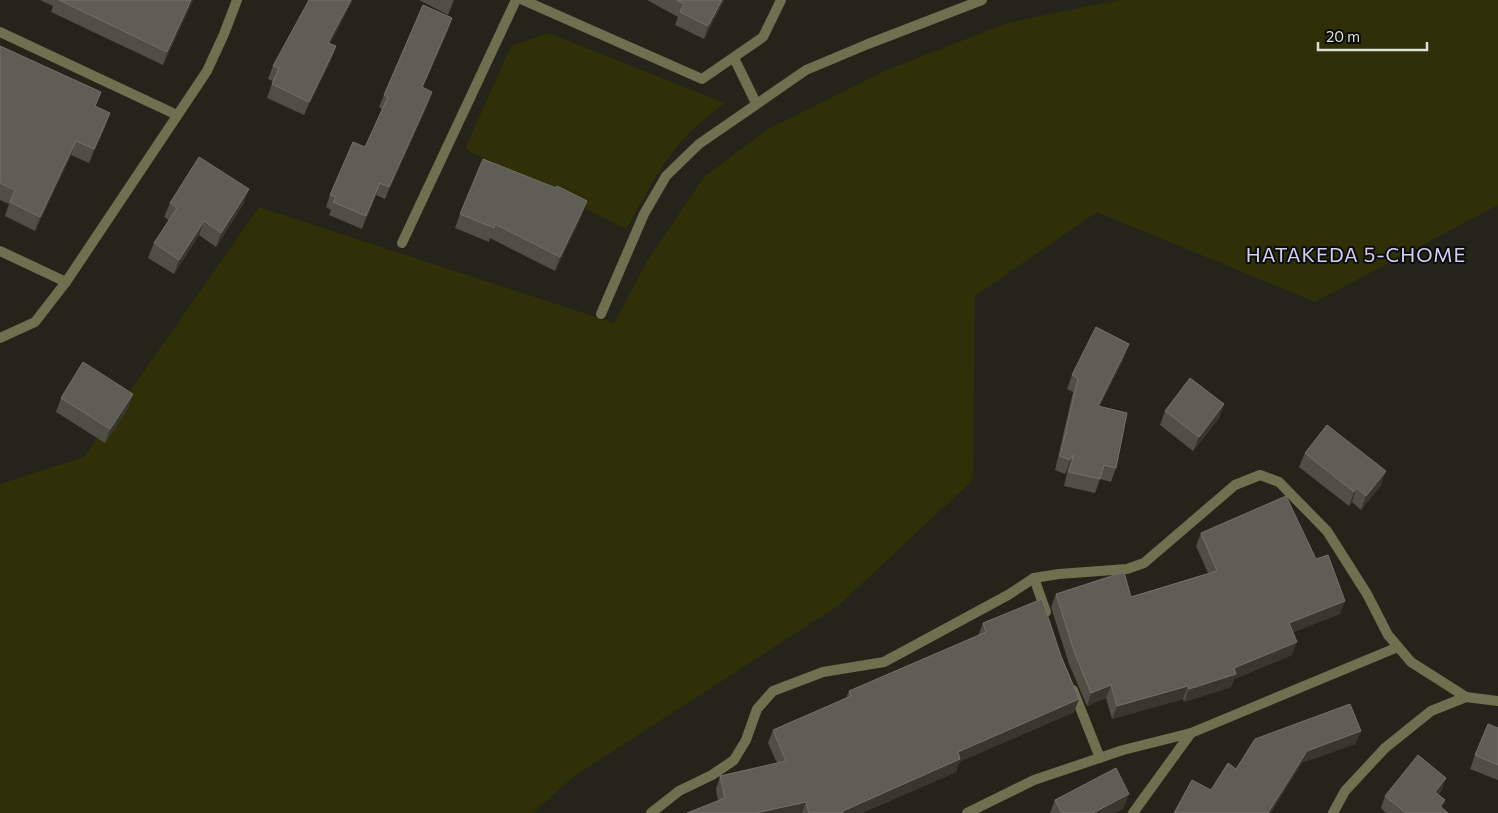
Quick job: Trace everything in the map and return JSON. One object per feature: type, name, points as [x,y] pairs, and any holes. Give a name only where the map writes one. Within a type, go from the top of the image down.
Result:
[{"type":"street","points":[[0,338],[35,322],[66,282],[207,71],[237,0]]},
{"type":"street","points":[[402,243],[516,0]]},
{"type":"street","points":[[523,0],[702,79],[763,37],[782,0]]},
{"type":"street","points":[[601,314],[644,214],[666,176],[699,144],[806,70],[982,0]]},
{"type":"street","points":[[0,32],[177,115]]},
{"type":"street","points":[[734,58],[756,103]]},
{"type":"street","points":[[0,251],[66,282]]},
{"type":"street","points":[[651,813],[679,790],[712,774],[734,760],[746,740],[757,709],[773,691],[823,672],[884,662],[1008,595],[1034,578],[1059,574],[1127,569],[1144,563],[1234,485],[1260,475],[1278,482],[1327,531],[1367,594],[1388,635],[1410,662],[1466,697],[1498,700]]},
{"type":"street","points":[[1034,578],[1049,622]]},
{"type":"street","points":[[967,813],[1034,780],[1123,750],[1191,733],[1398,647]]},
{"type":"street","points":[[1071,684],[1100,758]]},
{"type":"street","points":[[1332,813],[1345,791],[1385,748],[1431,711],[1466,697]]},
{"type":"street","points":[[1133,813],[1191,733]]},
{"type":"shaded area","points":[[1118,0],[1498,0],[1498,205],[1315,302],[1097,212],[975,296],[973,480],[838,606],[573,777],[533,813],[0,813],[0,484],[84,457],[259,207],[614,323],[647,261],[704,177],[768,129],[887,70],[1007,23]]},
{"type":"shaded area","points":[[548,33],[725,103],[696,126],[678,145],[654,180],[626,229],[465,149],[511,46]]},
{"type":"building","points":[[59,0],[191,0],[167,52]]},
{"type":"building","points":[[309,0],[351,0],[328,43],[336,46],[309,102],[272,84],[279,68],[273,66]]},
{"type":"building","points":[[676,0],[722,0],[708,26],[680,12],[684,4]]},
{"type":"building","points":[[423,5],[452,18],[422,87],[432,92],[389,187],[380,183],[366,216],[333,202],[336,197],[330,195],[353,142],[365,147],[388,97],[384,95]]},
{"type":"building","points":[[0,46],[101,92],[95,106],[110,113],[94,149],[76,141],[40,217],[10,202],[15,190],[0,183]]},
{"type":"building","points":[[199,157],[249,189],[221,233],[204,221],[179,260],[154,243],[177,208],[170,203]]},
{"type":"building","points":[[483,159],[556,188],[557,186],[587,201],[560,257],[495,224],[494,228],[460,214]]},
{"type":"building","points":[[1096,327],[1129,344],[1098,406],[1127,413],[1116,468],[1104,465],[1100,479],[1069,472],[1074,454],[1070,460],[1060,456],[1078,378],[1072,375]]},
{"type":"building","points":[[83,362],[133,394],[110,429],[61,398]]},
{"type":"building","points":[[1190,378],[1224,404],[1199,437],[1165,411]]},
{"type":"building","points":[[1327,425],[1386,471],[1366,496],[1357,488],[1354,492],[1305,453]]},
{"type":"building","points":[[1286,496],[1316,559],[1328,555],[1345,601],[1289,623],[1297,642],[1234,668],[1236,674],[1189,689],[1188,686],[1117,706],[1111,685],[1091,693],[1074,651],[1056,594],[1124,572],[1131,597],[1217,571],[1201,533]]},
{"type":"building","points":[[1042,599],[1061,656],[1079,699],[958,752],[960,759],[843,811],[843,813],[809,813],[806,802],[756,813],[687,813],[725,798],[720,776],[786,761],[773,730],[851,696],[849,691],[986,632],[983,623]]},
{"type":"building","points":[[1350,704],[1361,731],[1307,751],[1268,813],[1174,813],[1192,780],[1211,790],[1228,763],[1236,769],[1255,739]]},
{"type":"building","points":[[1488,724],[1498,728],[1498,765],[1475,755]]},
{"type":"building","points":[[1418,755],[1446,778],[1435,792],[1445,800],[1440,806],[1448,813],[1406,813],[1385,796]]},
{"type":"building","points":[[1116,768],[1129,794],[1093,813],[1062,813],[1055,800]]},
{"type":"district","name":"HATAKEDA 5-CHOME","points":[[1356,255]]}]
